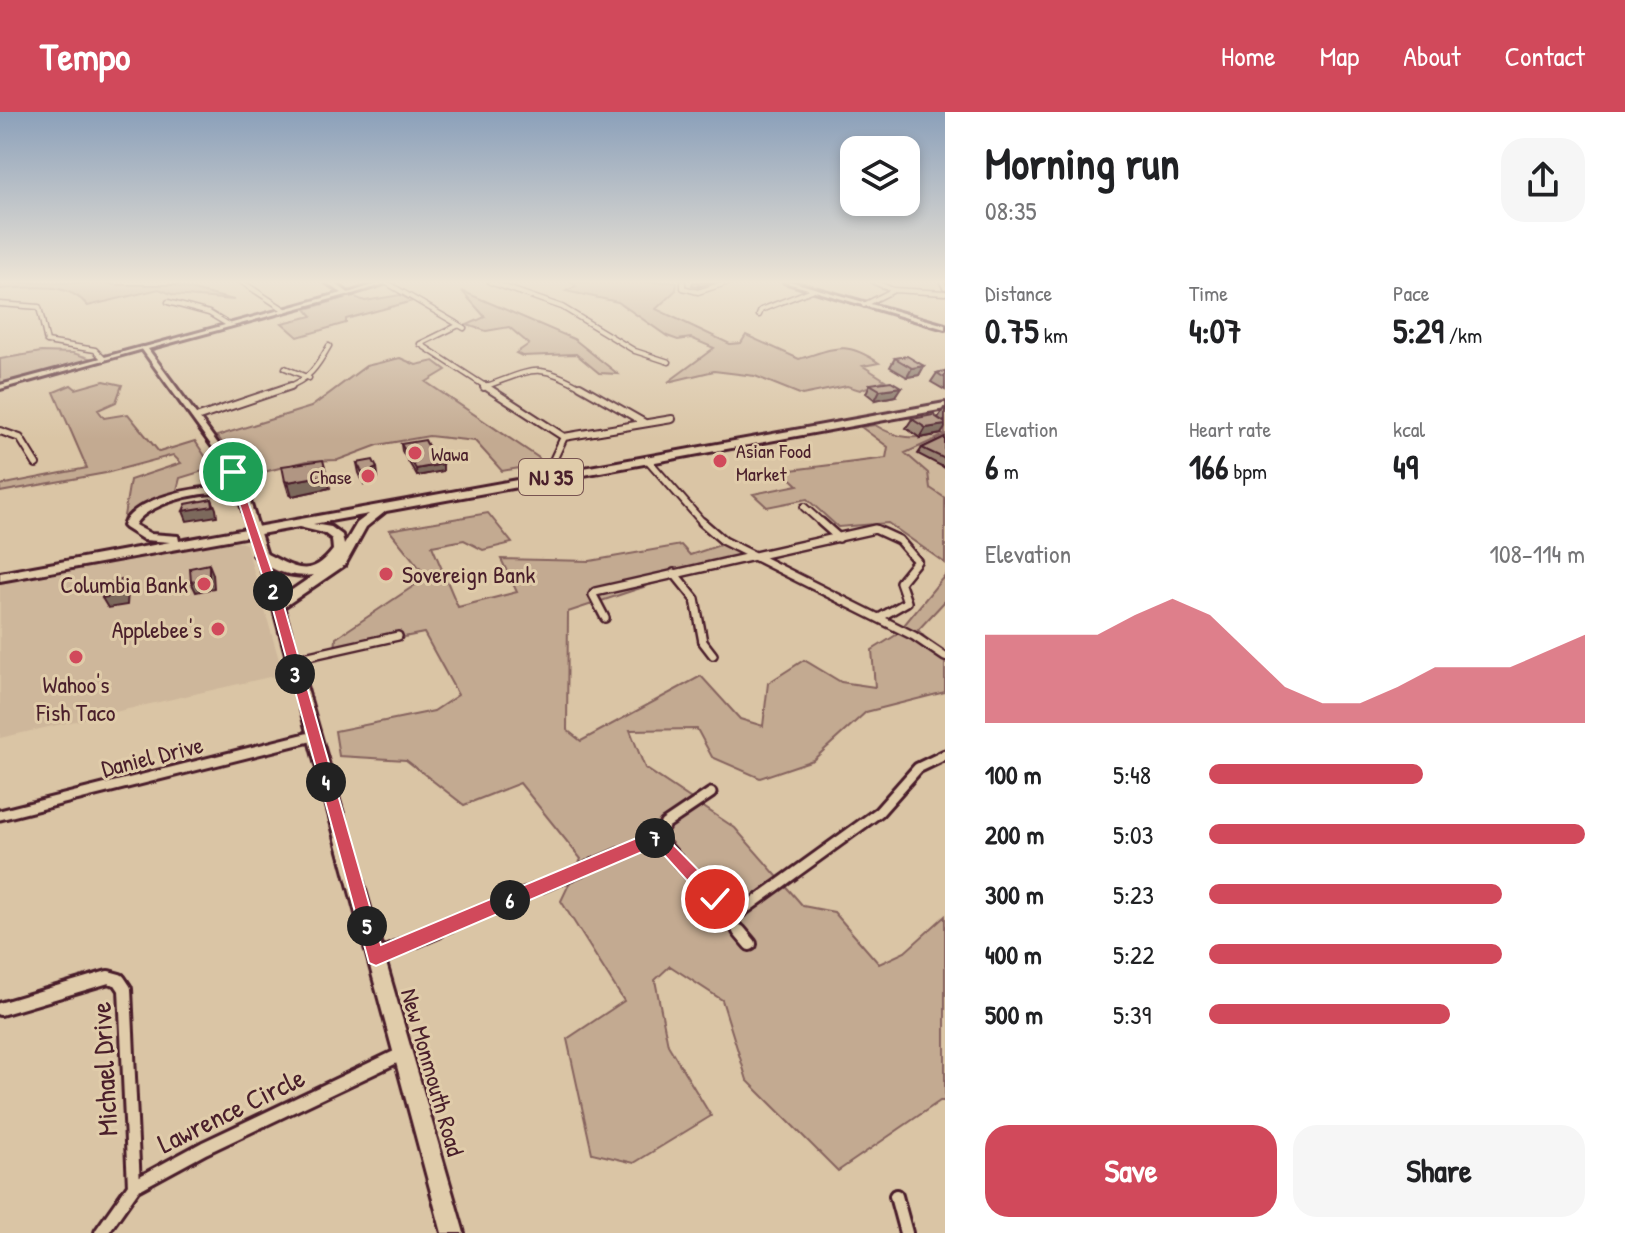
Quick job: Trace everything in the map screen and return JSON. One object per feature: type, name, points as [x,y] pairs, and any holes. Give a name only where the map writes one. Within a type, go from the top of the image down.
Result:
[{"type":"highway","name":"NJ 35","points":[[0,571],[174,539],[287,525],[945,403]]},
{"type":"highway","name":"NJ 35","points":[[0,577],[548,471],[945,403]]},
{"type":"highway","points":[[174,539],[136,533],[129,526],[131,519],[146,507],[211,492],[224,492],[245,502]]},
{"type":"highway","points":[[278,606],[338,564],[361,525],[388,506]]},
{"type":"highway","points":[[260,555],[275,568],[299,573],[323,567],[336,555],[339,540],[332,532],[315,526],[287,525]]},
{"type":"main road","points":[[144,348],[195,334]]},
{"type":"main road","name":"New Monmouth Road","points":[[144,348],[233,472],[245,502],[278,606],[453,1233]]},
{"type":"street","points":[[45,334],[47,342],[95,350],[104,359]]},
{"type":"street","points":[[442,334],[420,344],[564,437],[672,419]]},
{"type":"street","points":[[607,334],[635,351],[669,362]]},
{"type":"street","points":[[196,418],[309,378],[329,346]]},
{"type":"street","points":[[0,387],[144,348]]},
{"type":"street","points":[[285,368],[309,378]]},
{"type":"street","points":[[484,387],[534,369],[552,370],[645,423]]},
{"type":"street","points":[[0,431],[20,438],[36,464]]},
{"type":"street","points":[[548,471],[564,437]]},
{"type":"street","points":[[647,459],[714,534],[879,618],[945,657]]},
{"type":"street","points":[[804,507],[837,539]]},
{"type":"street","points":[[605,618],[593,593],[881,529],[915,555],[917,561],[900,582],[907,602],[879,618]]},
{"type":"street","points":[[674,573],[695,599],[703,642],[713,655]]},
{"type":"street","points":[[291,660],[398,636]]},
{"type":"street","name":"Daniel Drive","points":[[0,815],[314,736]]},
{"type":"street","points":[[731,919],[879,812],[918,768],[945,755]]},
{"type":"street","points":[[376,957],[658,837],[662,826],[711,793]]},
{"type":"street","points":[[658,837],[750,944]]},
{"type":"street","name":"Michael Drive","points":[[0,1009],[108,977],[119,980],[125,989],[134,1186]]},
{"type":"street","name":"Lawrence Circle","points":[[101,1233],[134,1186],[204,1148],[403,1054]]},
{"type":"street","points":[[896,1196],[906,1233]]},
{"type":"shaded area","points":[[518,334],[563,334],[574,339],[618,374],[599,373],[576,354],[522,356],[516,353],[529,344]]},
{"type":"shaded area","points":[[665,334],[710,334],[730,344],[741,343],[746,335],[799,359],[832,349],[849,349],[879,363],[863,366],[885,380],[860,390],[847,386],[802,395],[755,376],[714,371],[668,382],[714,348],[691,338],[678,340]]},
{"type":"shaded area","points":[[41,352],[73,353],[92,359],[0,384],[0,359]]},
{"type":"shaded area","points":[[400,358],[416,365],[434,361],[446,370],[426,382],[539,458],[537,465],[502,471],[475,441],[429,436],[378,445],[338,460],[307,461],[248,476],[217,436],[311,407],[366,366]]},
{"type":"shaded area","points":[[104,381],[122,385],[116,402],[98,410],[104,418],[128,414],[159,452],[195,441],[213,468],[180,478],[175,498],[123,522],[130,480],[181,463],[173,455],[106,473],[0,492],[0,485],[87,468],[54,392],[71,385],[76,389]]},
{"type":"shaded area","points":[[875,425],[907,437],[941,434],[940,427],[945,429],[945,435],[905,453],[928,473],[930,488],[945,498],[945,563],[888,523],[838,527],[807,499],[767,507],[753,494],[798,485],[783,471],[886,458],[888,447],[861,427]]},
{"type":"shaded area","points":[[945,435],[945,498],[930,488],[904,453]]},
{"type":"shaded area","points":[[488,513],[512,543],[483,550],[464,540],[432,546],[458,607],[517,592],[501,559],[590,561],[681,545],[690,555],[723,544],[743,554],[568,612],[567,730],[581,741],[701,676],[740,719],[763,726],[768,683],[804,660],[841,682],[875,687],[872,650],[896,635],[945,575],[945,601],[918,630],[945,660],[945,692],[866,712],[813,760],[760,778],[712,757],[697,729],[630,730],[645,768],[735,828],[803,906],[834,912],[879,964],[905,952],[945,916],[945,1101],[940,1101],[838,1171],[747,1080],[722,1000],[670,966],[655,980],[668,1045],[711,1116],[634,1163],[592,1153],[567,1039],[624,1001],[561,901],[581,859],[520,783],[464,805],[406,760],[339,756],[335,731],[434,711],[458,695],[424,633],[335,651],[336,638],[427,577],[389,530]]},
{"type":"shaded area","points":[[230,539],[246,544],[283,674],[0,738],[0,582]]},
{"type":"building","points":[[907,356],[924,366],[912,368],[895,358]]},
{"type":"building","points":[[891,381],[901,387],[880,390],[870,384]]},
{"type":"building","points":[[933,415],[945,425],[926,428],[912,419]]},
{"type":"building","points":[[945,437],[945,459],[922,448]]},
{"type":"building","points":[[425,440],[433,456],[438,455],[443,464],[416,469],[401,444]]},
{"type":"building","points":[[323,460],[327,475],[285,481],[282,466]]},
{"type":"building","points":[[373,460],[377,468],[363,474],[357,463]]},
{"type":"building","points":[[212,499],[213,506],[183,511],[186,504]]},
{"type":"building","points":[[209,564],[209,578],[191,582],[190,568]]},
{"type":"building","points":[[122,580],[121,595],[102,598],[104,583]]},
{"type":"place","name":"Wawa","points":[[415,453]]},
{"type":"place","name":"Asian Food Market","points":[[720,461]]},
{"type":"place","name":"Chase","points":[[368,476]]},
{"type":"place","name":"Sovereign Bank","points":[[386,574]]},
{"type":"place","name":"Columbia Bank","points":[[204,584]]},
{"type":"place","name":"Applebee's","points":[[218,629]]},
{"type":"place","name":"Wahoo's Fish Taco","points":[[76,657]]},
{"type":"route","points":[[233,472],[278,606],[376,957],[658,837],[715,899]]}]
